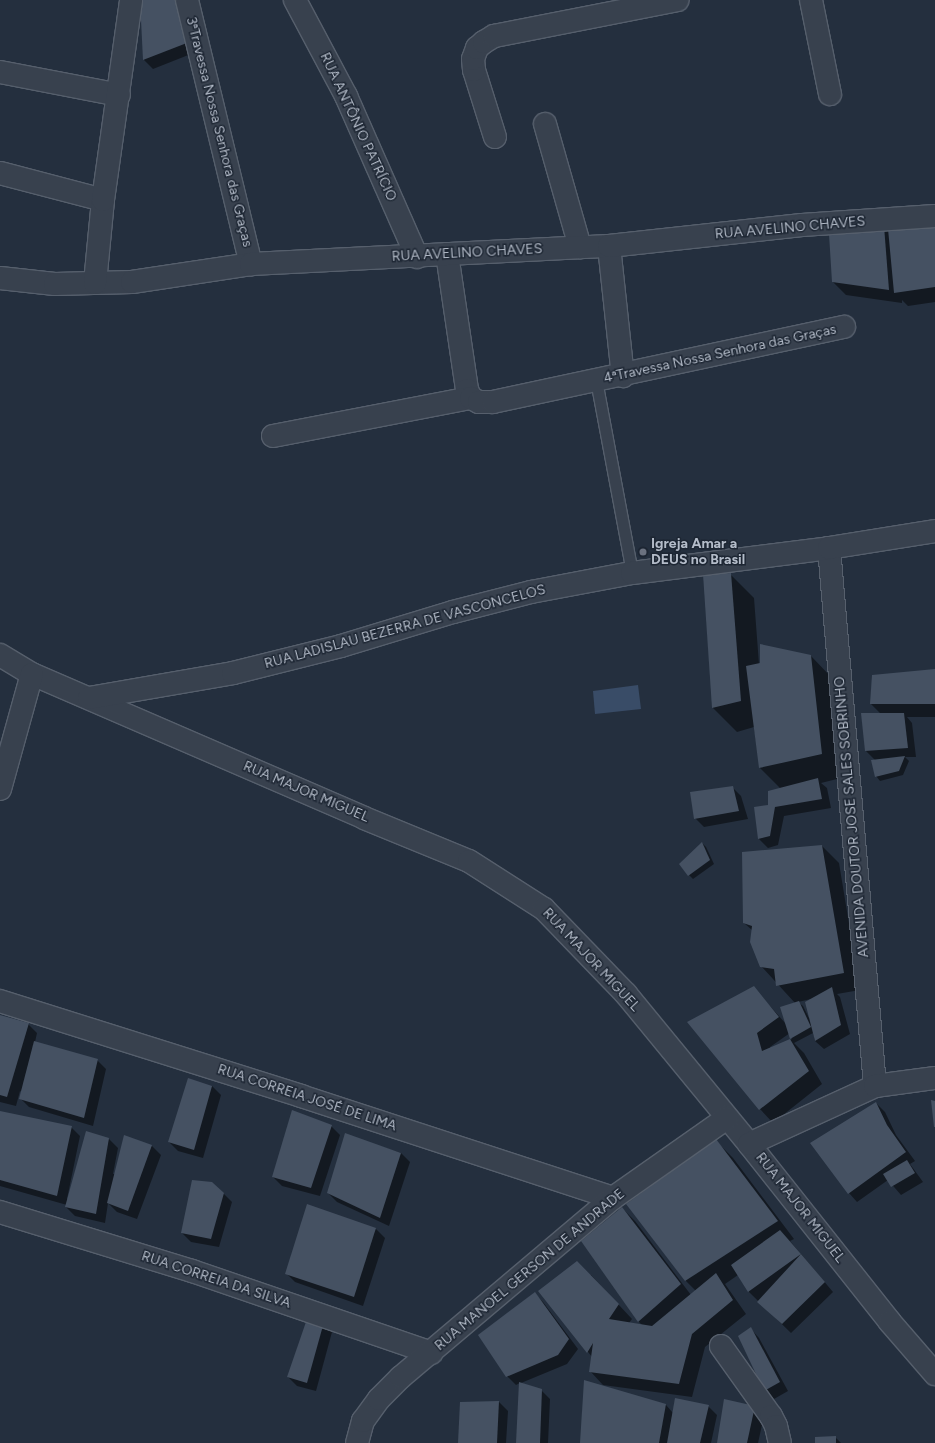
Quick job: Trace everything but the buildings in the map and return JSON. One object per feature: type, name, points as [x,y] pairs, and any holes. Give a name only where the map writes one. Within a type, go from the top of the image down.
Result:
[{"type":"street","points":[[95,283],[103,200],[119,95],[131,0]]},
{"type":"street","name":"3ªTravessa Nossa Senhora das Graças","points":[[187,0],[251,264]]},
{"type":"street","name":"RUA ANTÔNIO PATRÍCIO","points":[[295,0],[346,96],[417,256]]},
{"type":"street","points":[[495,137],[474,70],[473,59],[476,48],[494,36],[678,0]]},
{"type":"street","points":[[811,0],[830,94]]},
{"type":"street","points":[[0,72],[119,95]]},
{"type":"street","points":[[545,124],[580,247]]},
{"type":"street","points":[[0,173],[103,200]]},
{"type":"street","name":"RUA AVELINO CHAVES","points":[[0,278],[56,284],[132,282],[251,264],[609,246],[802,225],[935,216]]},
{"type":"street","points":[[609,246],[623,376]]},
{"type":"street","points":[[273,436],[471,398],[467,390],[447,254]]},
{"type":"street","name":"4ªTravessa Nossa Senhora das Graças","points":[[471,398],[479,402],[493,402],[596,380],[623,376],[844,327]]},
{"type":"street","name":"RUA LADISLAU BEZERRA DE VASCONCELOS","points":[[89,698],[233,673],[341,646],[453,612],[531,592],[632,573],[829,548],[935,531]]},
{"type":"street","name":"AVENIDA DOUTOR JOSE SALES SOBRINHO","points":[[829,548],[875,1086]]},
{"type":"street","name":"RUA MAJOR MIGUEL","points":[[0,655],[32,674],[364,818],[469,861],[544,909],[626,994],[749,1144],[890,1322],[935,1374]]},
{"type":"street","points":[[0,789],[5,753],[32,674]]},
{"type":"street","name":"RUA CORREIA JOSÉ DE LIMA","points":[[0,1001],[302,1096],[614,1198]]},
{"type":"street","points":[[749,1144],[875,1086],[935,1078]]},
{"type":"street","name":"RUA MANOEL GERSON DE ANDRADE","points":[[357,1443],[363,1421],[378,1399],[431,1352],[614,1198],[727,1118]]},
{"type":"street","name":"RUA CORREIA DA SILVA","points":[[0,1212],[192,1271],[431,1352]]},
{"type":"street","points":[[721,1346],[771,1416],[780,1439],[780,1443]]},
{"type":"lane","points":[[596,380],[632,573]]},
{"type":"water","points":[[638,685],[641,709],[595,714],[593,691]]},
{"type":"place","name":"Igreja Amar a DEUS no Brasil","points":[[643,552]]}]
